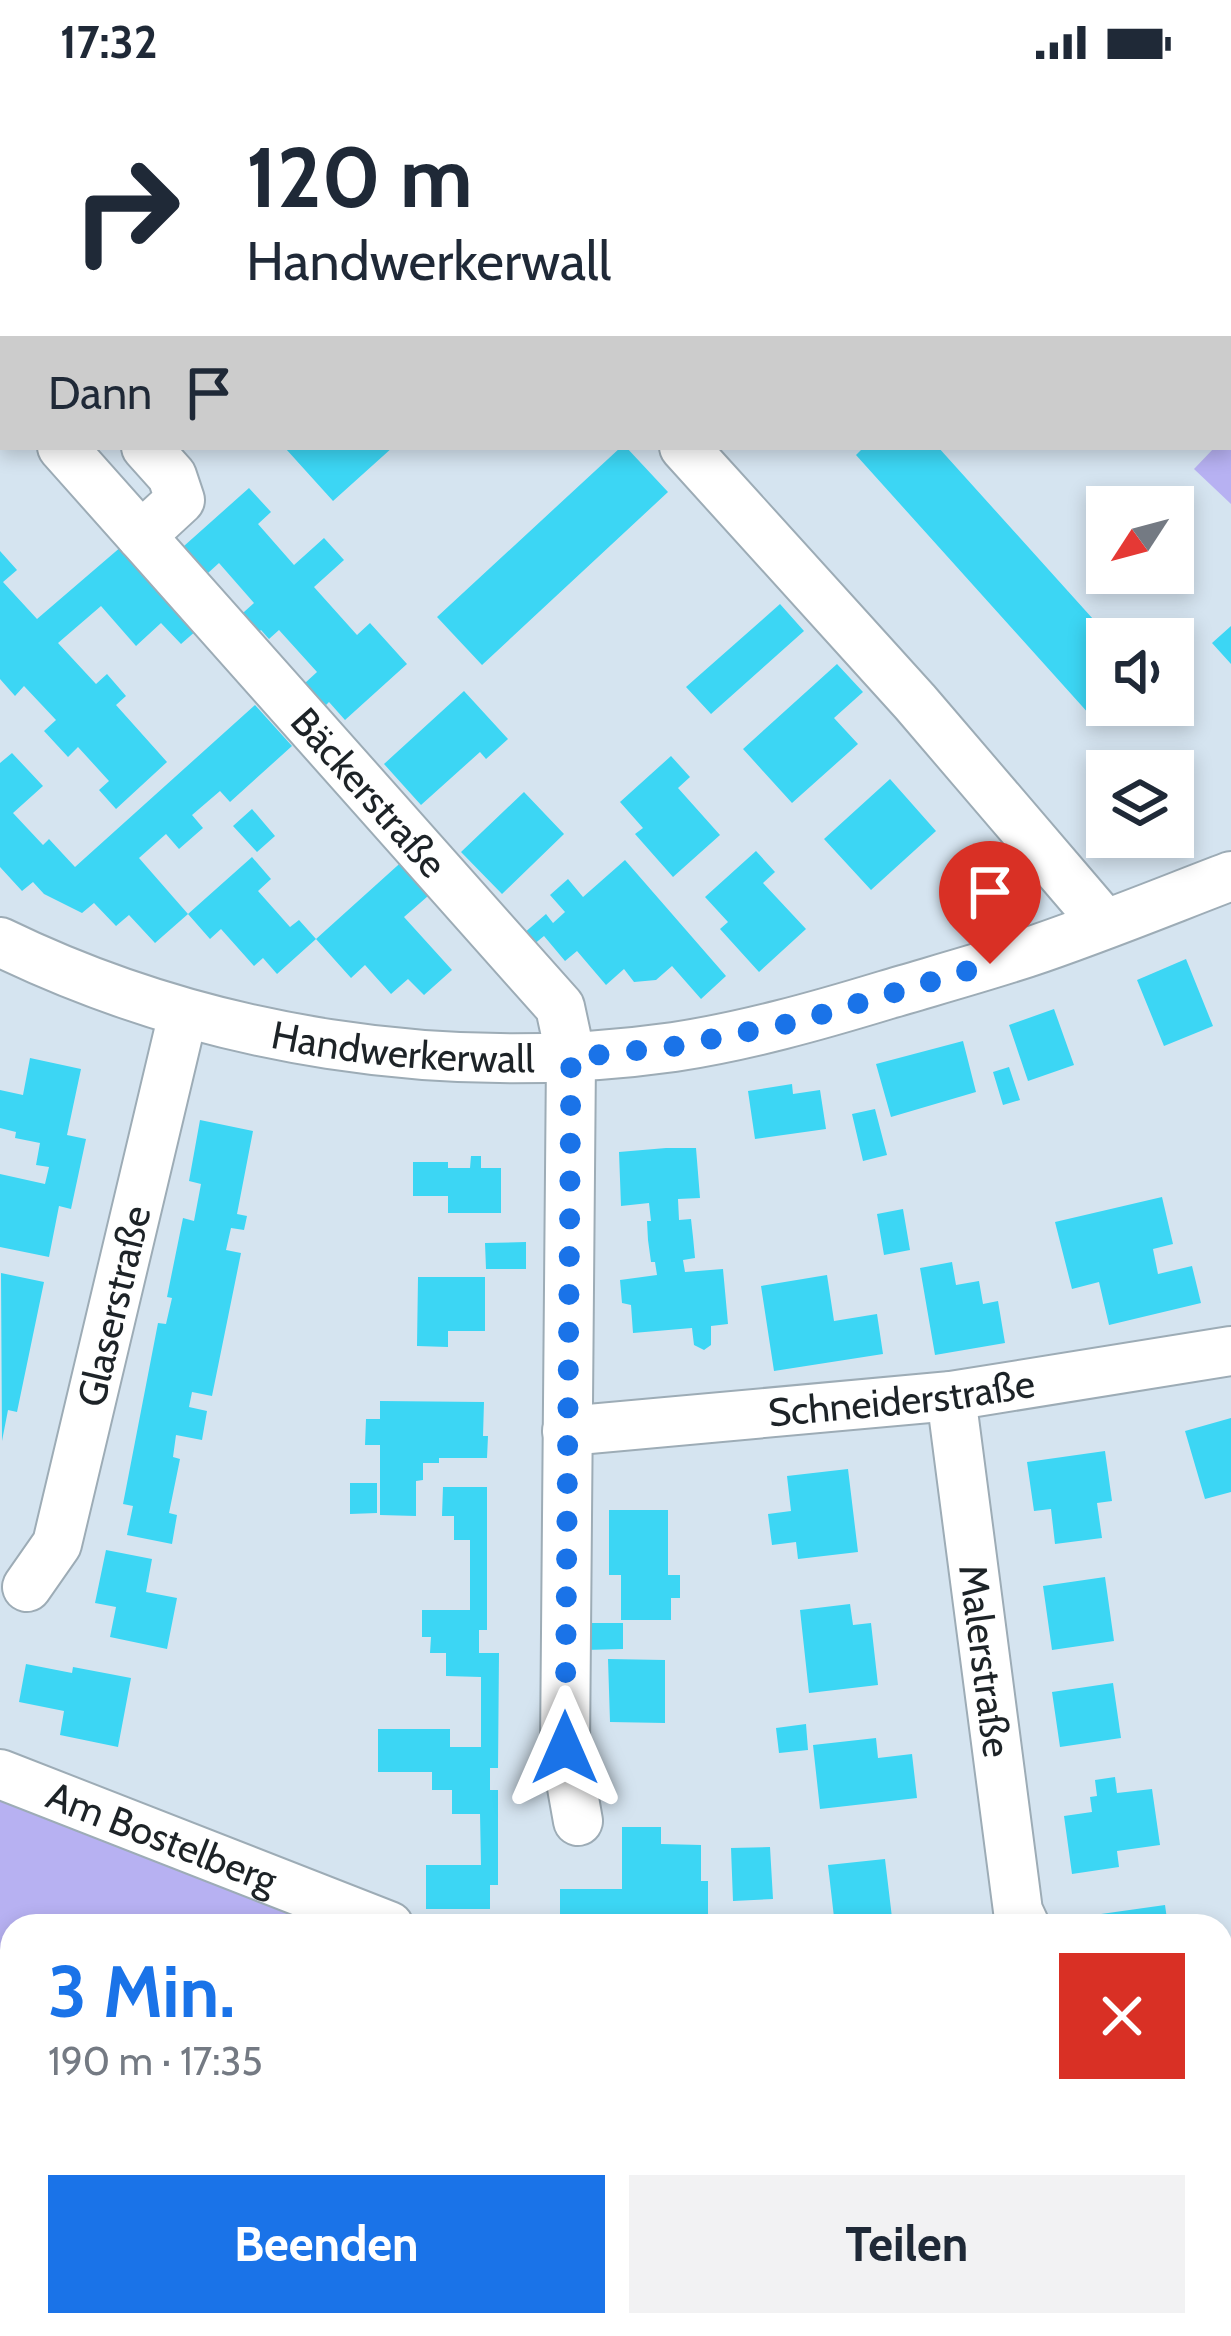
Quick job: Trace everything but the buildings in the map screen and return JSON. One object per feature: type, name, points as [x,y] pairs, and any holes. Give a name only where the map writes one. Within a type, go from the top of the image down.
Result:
[{"type":"street","name":"Bäckerstraße","points":[[65,450],[560,1006],[571,1058],[565,1748],[578,1821]]},
{"type":"street","points":[[141,536],[180,500],[172,476],[149,450]]},
{"type":"street","points":[[687,450],[915,702],[1105,924]]},
{"type":"street","name":"Handwerkerwall","points":[[0,942],[61,971],[183,1014],[359,1049],[458,1057],[571,1058],[677,1046],[796,1022],[1029,952],[1231,876]]},
{"type":"street","name":"Glaserstraße","points":[[27,1587],[58,1544],[183,1014]]},
{"type":"street","name":"Schneiderstraße","points":[[567,1431],[951,1396],[1231,1351]]},
{"type":"street","name":"Malerstraße","points":[[951,1396],[1019,1914]]},
{"type":"street","name":"Am Bostelberg","points":[[0,1774],[358,1914]]},
{"type":"shaded area","points":[[1212,450],[1231,450],[1231,504],[1194,469]]},
{"type":"shaded area","points":[[0,1800],[291,1914],[0,1914]]},
{"type":"route","points":[[565,1748],[571,1058],[677,1046],[796,1022],[990,964]]}]
